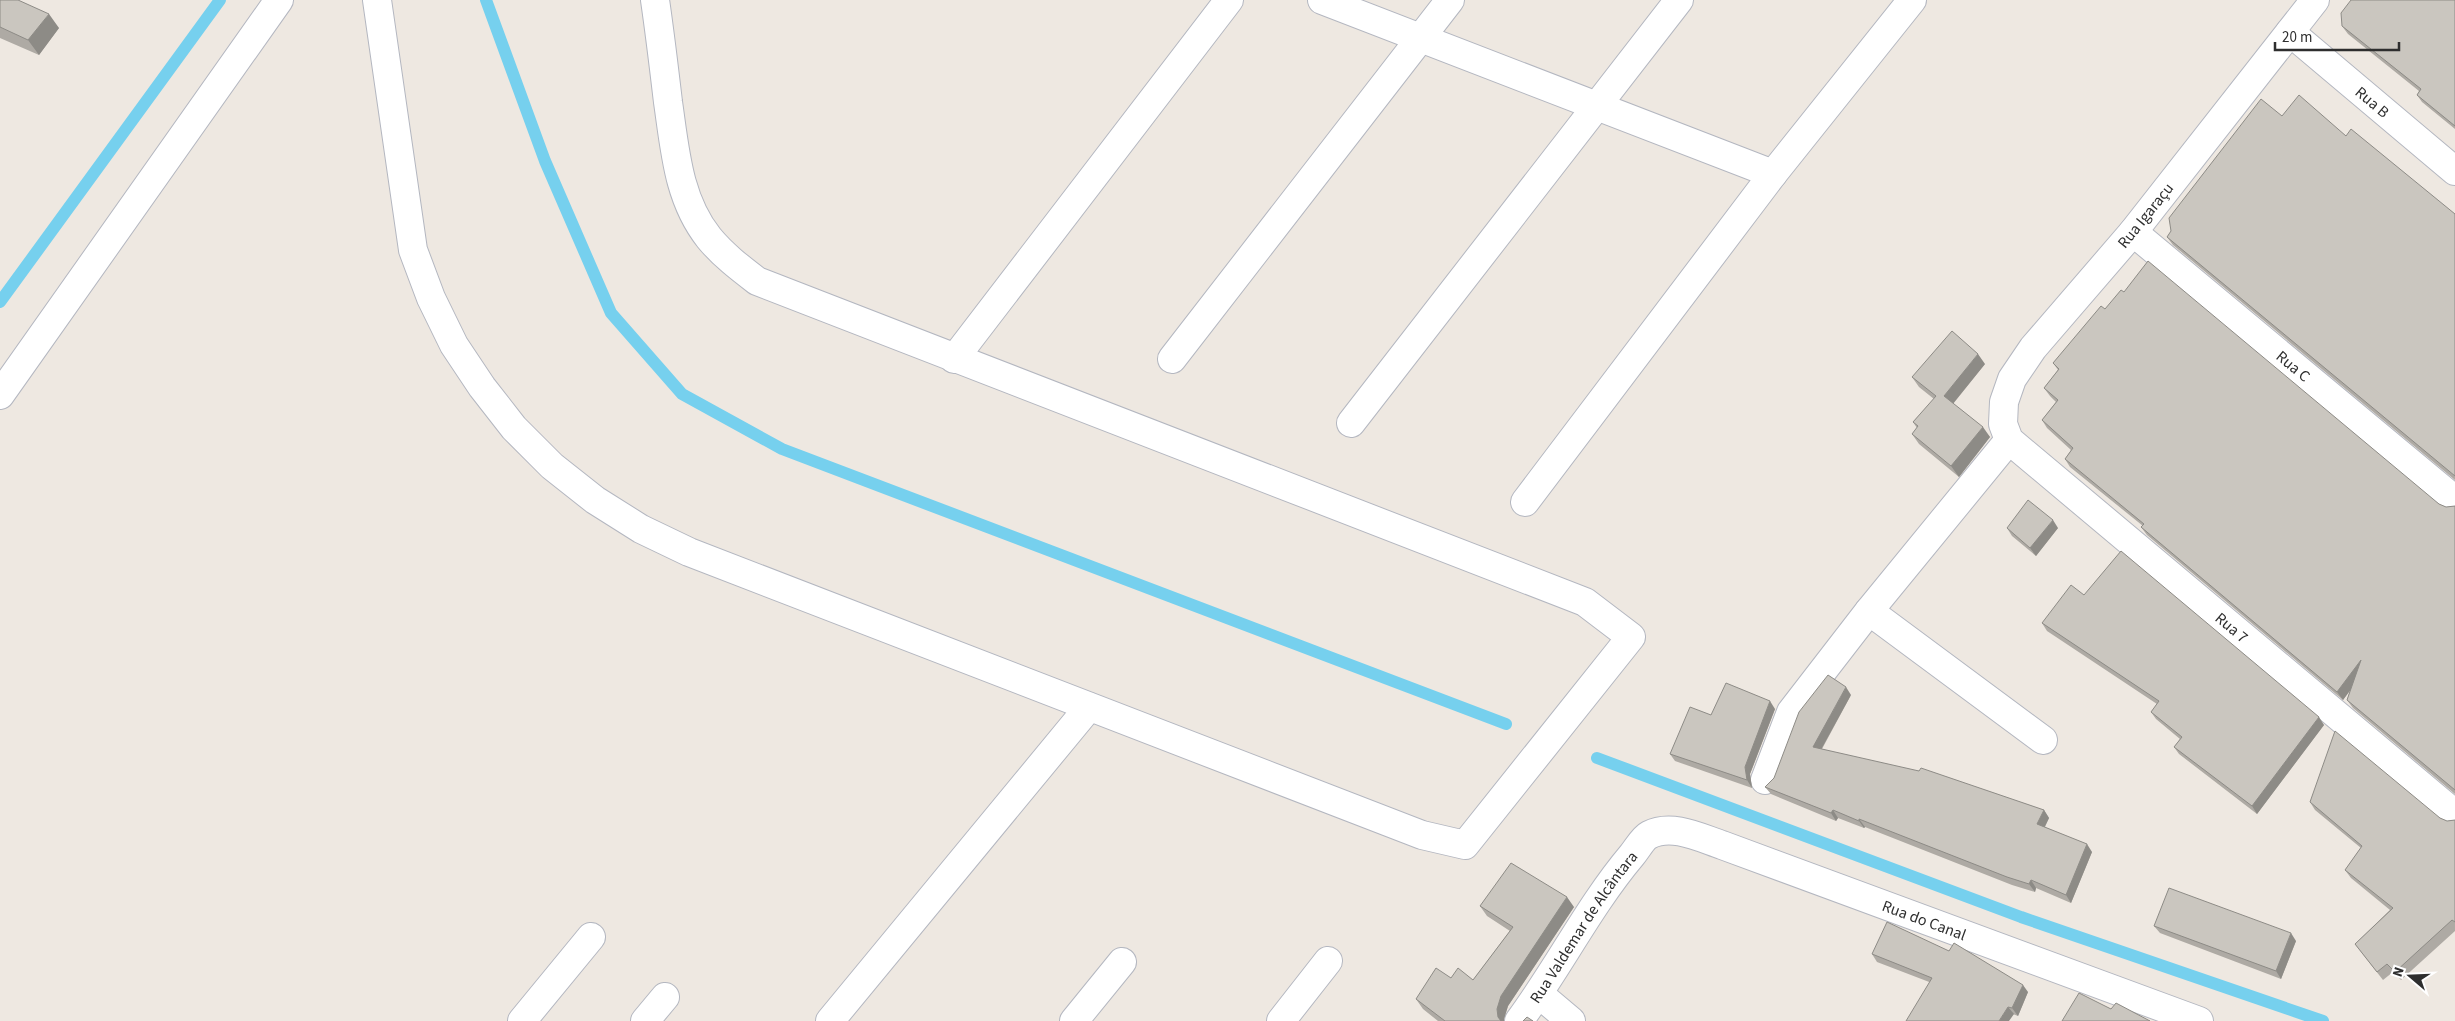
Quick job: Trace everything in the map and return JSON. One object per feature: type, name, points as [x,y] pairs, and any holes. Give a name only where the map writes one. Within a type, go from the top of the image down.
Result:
[{"type":"street","points":[[0,395],[279,0]]},
{"type":"street","points":[[377,0],[413,250],[431,298],[454,344],[482,388],[520,434],[552,466],[595,500],[640,529],[689,552],[1422,835],[1465,845],[1631,637],[1585,602],[954,359],[757,281],[731,262],[709,238],[694,215],[682,188],[676,160],[656,0]]},
{"type":"street","points":[[954,359],[1228,0]]},
{"type":"street","points":[[1322,0],[1773,174]]},
{"type":"street","points":[[1172,359],[1450,0]]},
{"type":"street","points":[[1351,424],[1679,0]]},
{"type":"street","points":[[1525,502],[1773,174],[1912,0]]},
{"type":"street","name":"Rua Igaraçu","points":[[2009,440],[2002,424],[2004,402],[2012,379],[2033,348],[2133,232],[2315,0]]},
{"type":"street","name":"Rua B","points":[[2290,32],[2455,171]]},
{"type":"street","name":"Rua C","points":[[2133,232],[2455,500]]},
{"type":"street","points":[[1765,780],[1792,712],[1869,610],[2009,440]]},
{"type":"street","name":"Rua 7","points":[[2009,440],[2455,814]]},
{"type":"street","points":[[1869,610],[2043,740]]},
{"type":"street","points":[[830,1021],[1089,707]]},
{"type":"street","name":"Rua do Canal","points":[[1648,835],[1663,831],[1682,831],[2199,1021]]},
{"type":"street","name":"Rua Valdemar de Alcântara","points":[[1519,1021],[1539,994],[1619,870],[1648,835]]},
{"type":"street","points":[[522,1021],[591,937]]},
{"type":"street","points":[[1281,1021],[1328,961]]},
{"type":"street","points":[[1074,1021],[1122,962]]},
{"type":"street","points":[[1539,994],[1571,1021]]},
{"type":"street","points":[[645,1021],[665,997]]},
{"type":"building","points":[[0,0],[18,0],[49,14],[28,40],[0,27]]},
{"type":"building","points":[[2351,0],[2455,0],[2455,126],[2417,95],[2421,89],[2342,26],[2341,13]]},
{"type":"building","points":[[2299,95],[2346,136],[2351,129],[2455,214],[2455,476],[2167,237],[2171,231],[2169,218],[2261,99],[2282,116]]},
{"type":"building","points":[[2148,261],[2439,504],[2446,507],[2455,506],[2455,790],[2347,700],[2361,660],[2337,692],[2141,527],[2144,524],[2065,459],[2073,448],[2042,420],[2058,400],[2044,388],[2059,369],[2053,363],[2101,306],[2105,309],[2121,290],[2124,292]]},
{"type":"building","points":[[1952,331],[1978,354],[1944,396],[1983,427],[1951,466],[1912,434],[1918,426],[1913,422],[1936,396],[1912,377]]},
{"type":"building","points":[[2028,500],[2053,520],[2030,548],[2007,528]]},
{"type":"building","points":[[2121,551],[2319,717],[2252,806],[2174,747],[2182,737],[2151,712],[2159,701],[2042,623],[2071,585],[2084,595]]},
{"type":"building","points":[[1828,675],[1846,687],[1813,747],[1919,771],[1921,768],[2044,810],[2037,824],[2087,844],[2066,895],[2031,880],[2029,884],[2007,877],[1859,819],[1859,821],[1833,810],[1831,813],[1765,787],[1774,778],[1799,712]]},
{"type":"building","points":[[1726,683],[1770,701],[1745,767],[1747,780],[1670,754],[1690,707],[1711,715]]},
{"type":"building","points":[[2335,731],[2440,818],[2447,821],[2455,820],[2455,922],[2452,920],[2395,972],[2387,964],[2377,972],[2355,944],[2393,908],[2345,870],[2362,846],[2310,802]]},
{"type":"building","points":[[1511,863],[1567,897],[1501,996],[1497,1009],[1498,1017],[1501,1021],[1445,1021],[1416,999],[1436,968],[1451,978],[1458,968],[1473,980],[1513,927],[1480,906]]},
{"type":"building","points":[[2169,888],[2291,933],[2276,971],[2154,926]]},
{"type":"building","points":[[1887,922],[1949,951],[1954,943],[2023,985],[2012,1008],[2008,1007],[1999,1021],[1906,1021],[1932,978],[1872,954]]},
{"type":"building","points":[[2079,993],[2111,1009],[2116,1003],[2150,1021],[2062,1021]]},
{"type":"building","points":[[1527,1017],[1533,1021],[1523,1021]]},
{"type":"waterway","points":[[0,302],[220,0]]},
{"type":"waterway","points":[[486,0],[545,161],[611,313],[682,394],[782,449],[1506,724]]},
{"type":"waterway","points":[[1597,758],[2021,917],[2323,1021]]}]
